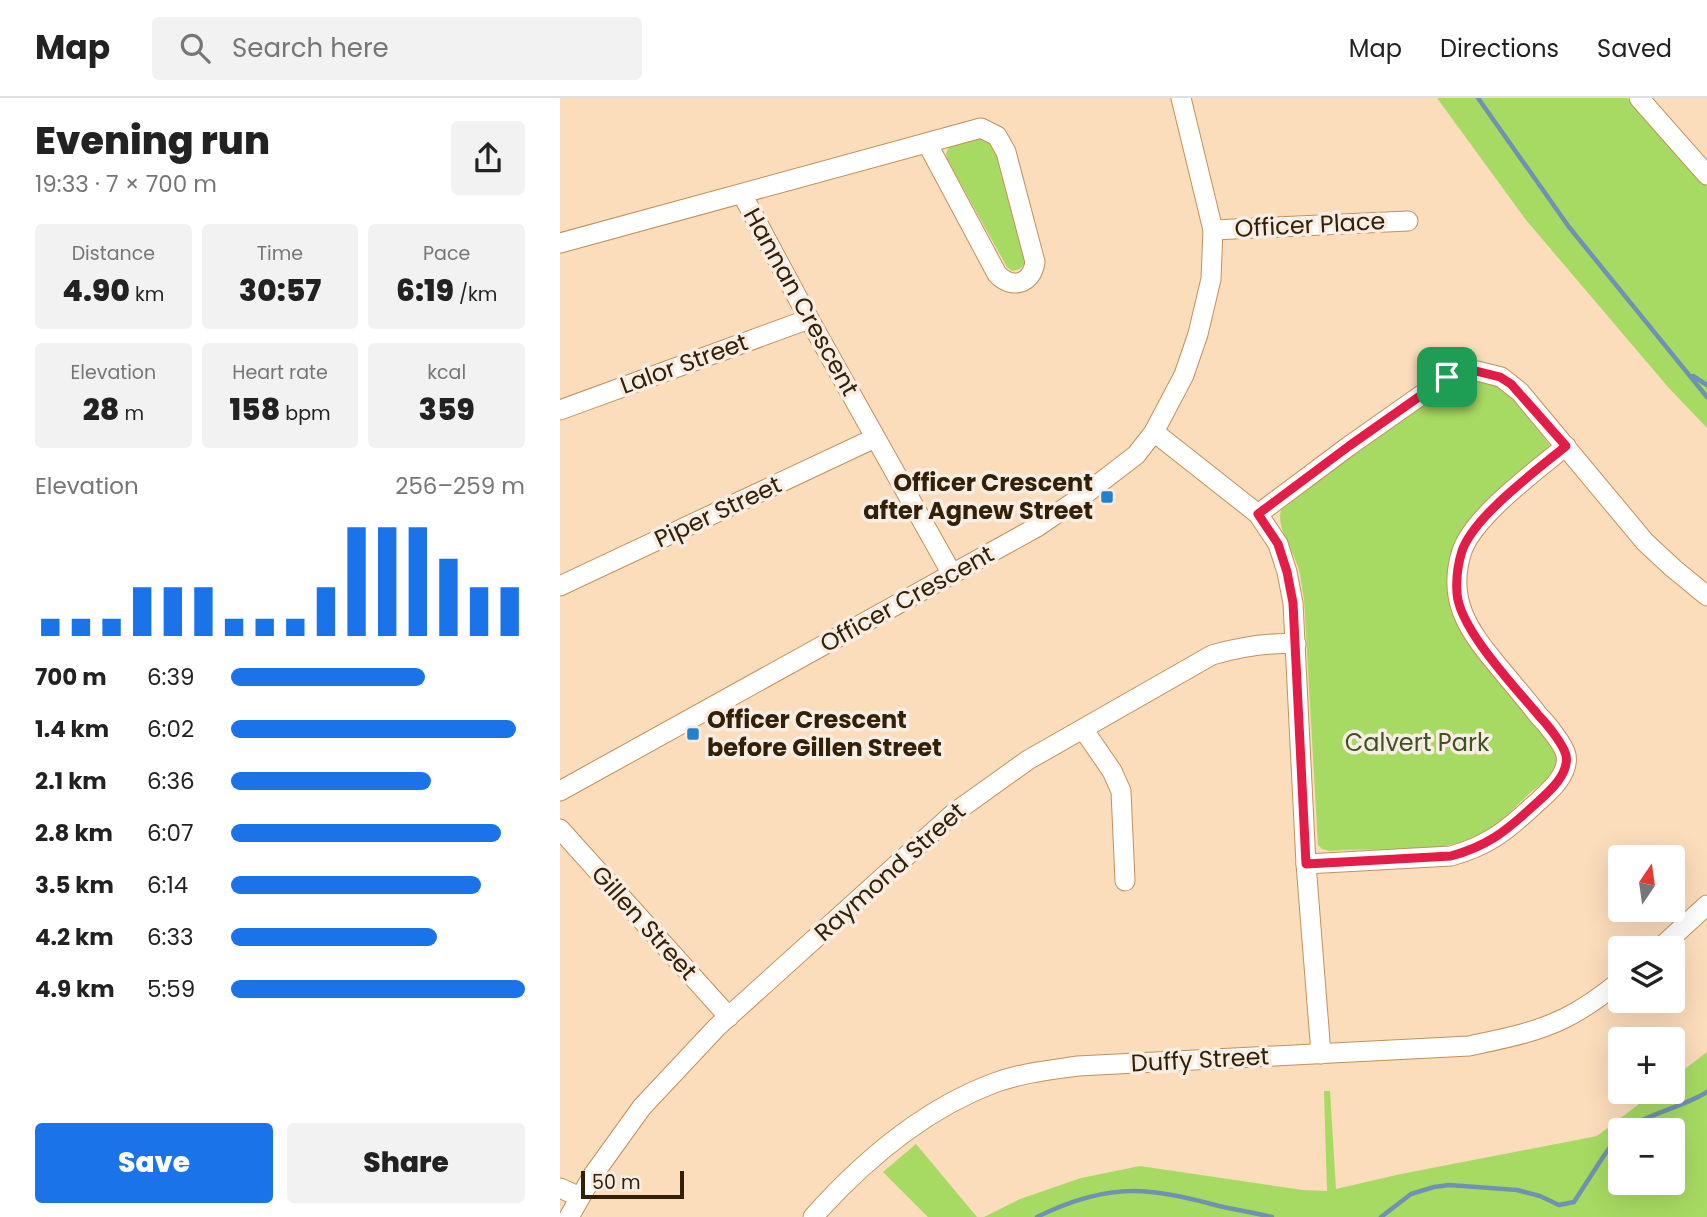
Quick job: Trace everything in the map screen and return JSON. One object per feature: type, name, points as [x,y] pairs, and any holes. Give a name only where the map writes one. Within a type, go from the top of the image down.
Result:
[{"type":"street","name":"Officer Crescent","points":[[560,792],[1037,527],[1136,455],[1154,432],[1184,374],[1198,334],[1211,279],[1213,230],[1181,98]]},
{"type":"street","points":[[1639,98],[1707,175]]},
{"type":"street","points":[[743,194],[981,128],[997,136],[1006,152],[1034,257],[1034,269],[1026,280],[1018,283],[1006,282],[997,274],[927,143]]},
{"type":"street","name":"Hannan Crescent","points":[[560,243],[743,194],[808,319],[952,574]]},
{"type":"street","name":"Officer Place","points":[[1213,230],[1408,221]]},
{"type":"street","name":"Lalor Street","points":[[560,410],[808,319]]},
{"type":"street","points":[[1258,514],[1447,377],[1476,371],[1500,377],[1511,384],[1645,542],[1707,596]]},
{"type":"street","points":[[1154,432],[1258,514],[1278,544],[1287,572],[1293,603],[1296,644],[1306,864],[1321,1054]]},
{"type":"street","name":"Piper Street","points":[[560,586],[875,438]]},
{"type":"street","points":[[1306,864],[1451,856],[1472,850],[1512,825],[1559,781],[1566,756],[1552,731],[1473,635],[1457,595],[1462,550],[1476,525],[1566,446]]},
{"type":"street","name":"Raymond Street","points":[[569,1217],[593,1175],[642,1107],[729,1017],[954,813],[1028,760],[1212,655],[1238,647],[1266,643],[1296,644]]},
{"type":"street","points":[[1083,729],[1112,771],[1121,791],[1125,881]]},
{"type":"street","name":"Gillen Street","points":[[560,829],[729,1017]]},
{"type":"street","points":[[1673,936],[1707,905]]},
{"type":"street","name":"Duffy Street","points":[[813,1217],[836,1191],[884,1146],[937,1110],[994,1083],[1034,1072],[1078,1066],[1469,1046],[1526,1033],[1564,1019],[1608,991]]},
{"type":"street","points":[[560,1188],[580,1197]]},
{"type":"green space","points":[[1437,98],[1627,98],[1707,186],[1707,428],[1668,387],[1526,220]]},
{"type":"green space","points":[[980,135],[994,145],[1026,261],[1017,270],[1012,271],[1007,267],[947,159],[950,144]]},
{"type":"green space","name":"Calvert Park","points":[[1473,380],[1494,383],[1514,398],[1550,445],[1546,452],[1501,487],[1471,519],[1454,548],[1450,596],[1548,737],[1555,750],[1557,763],[1552,774],[1500,822],[1471,839],[1432,848],[1322,849],[1318,845],[1304,599],[1297,563],[1281,525],[1281,510],[1354,453],[1452,384]]},
{"type":"green space","points":[[1707,1052],[1707,1217],[984,1217],[1020,1199],[1081,1178],[1140,1166],[1303,1190],[1327,1191],[1324,1091],[1330,1091],[1336,1189],[1597,1136],[1608,1128],[1608,1195],[1685,1195],[1685,1118],[1621,1118],[1639,1104],[1685,1104],[1685,1069]]},
{"type":"green space","points":[[916,1144],[977,1217],[928,1217],[883,1172]]},
{"type":"waterway","points":[[1478,98],[1569,227],[1707,397]]},
{"type":"waterway","points":[[1693,376],[1707,385]]},
{"type":"waterway","points":[[1647,1118],[1707,1092]]},
{"type":"waterway","points":[[1381,1217],[1411,1194],[1449,1185],[1517,1190],[1559,1205],[1574,1202],[1608,1150]]},
{"type":"waterway","points":[[1037,1217],[1092,1196],[1122,1191],[1160,1193],[1272,1217]]},
{"type":"place","name":"Officer Crescent after Agnew Street","points":[[1107,497]]},
{"type":"place","name":"Officer Crescent before Gillen Street","points":[[693,734]]},
{"type":"route","points":[[1476,371],[1500,377],[1520,392],[1566,446],[1476,525],[1462,550],[1457,595],[1473,635],[1552,731],[1566,756],[1564,769],[1559,781],[1512,825],[1472,850],[1451,856],[1306,864],[1293,603],[1278,544],[1258,514],[1447,377],[1476,371]]}]
